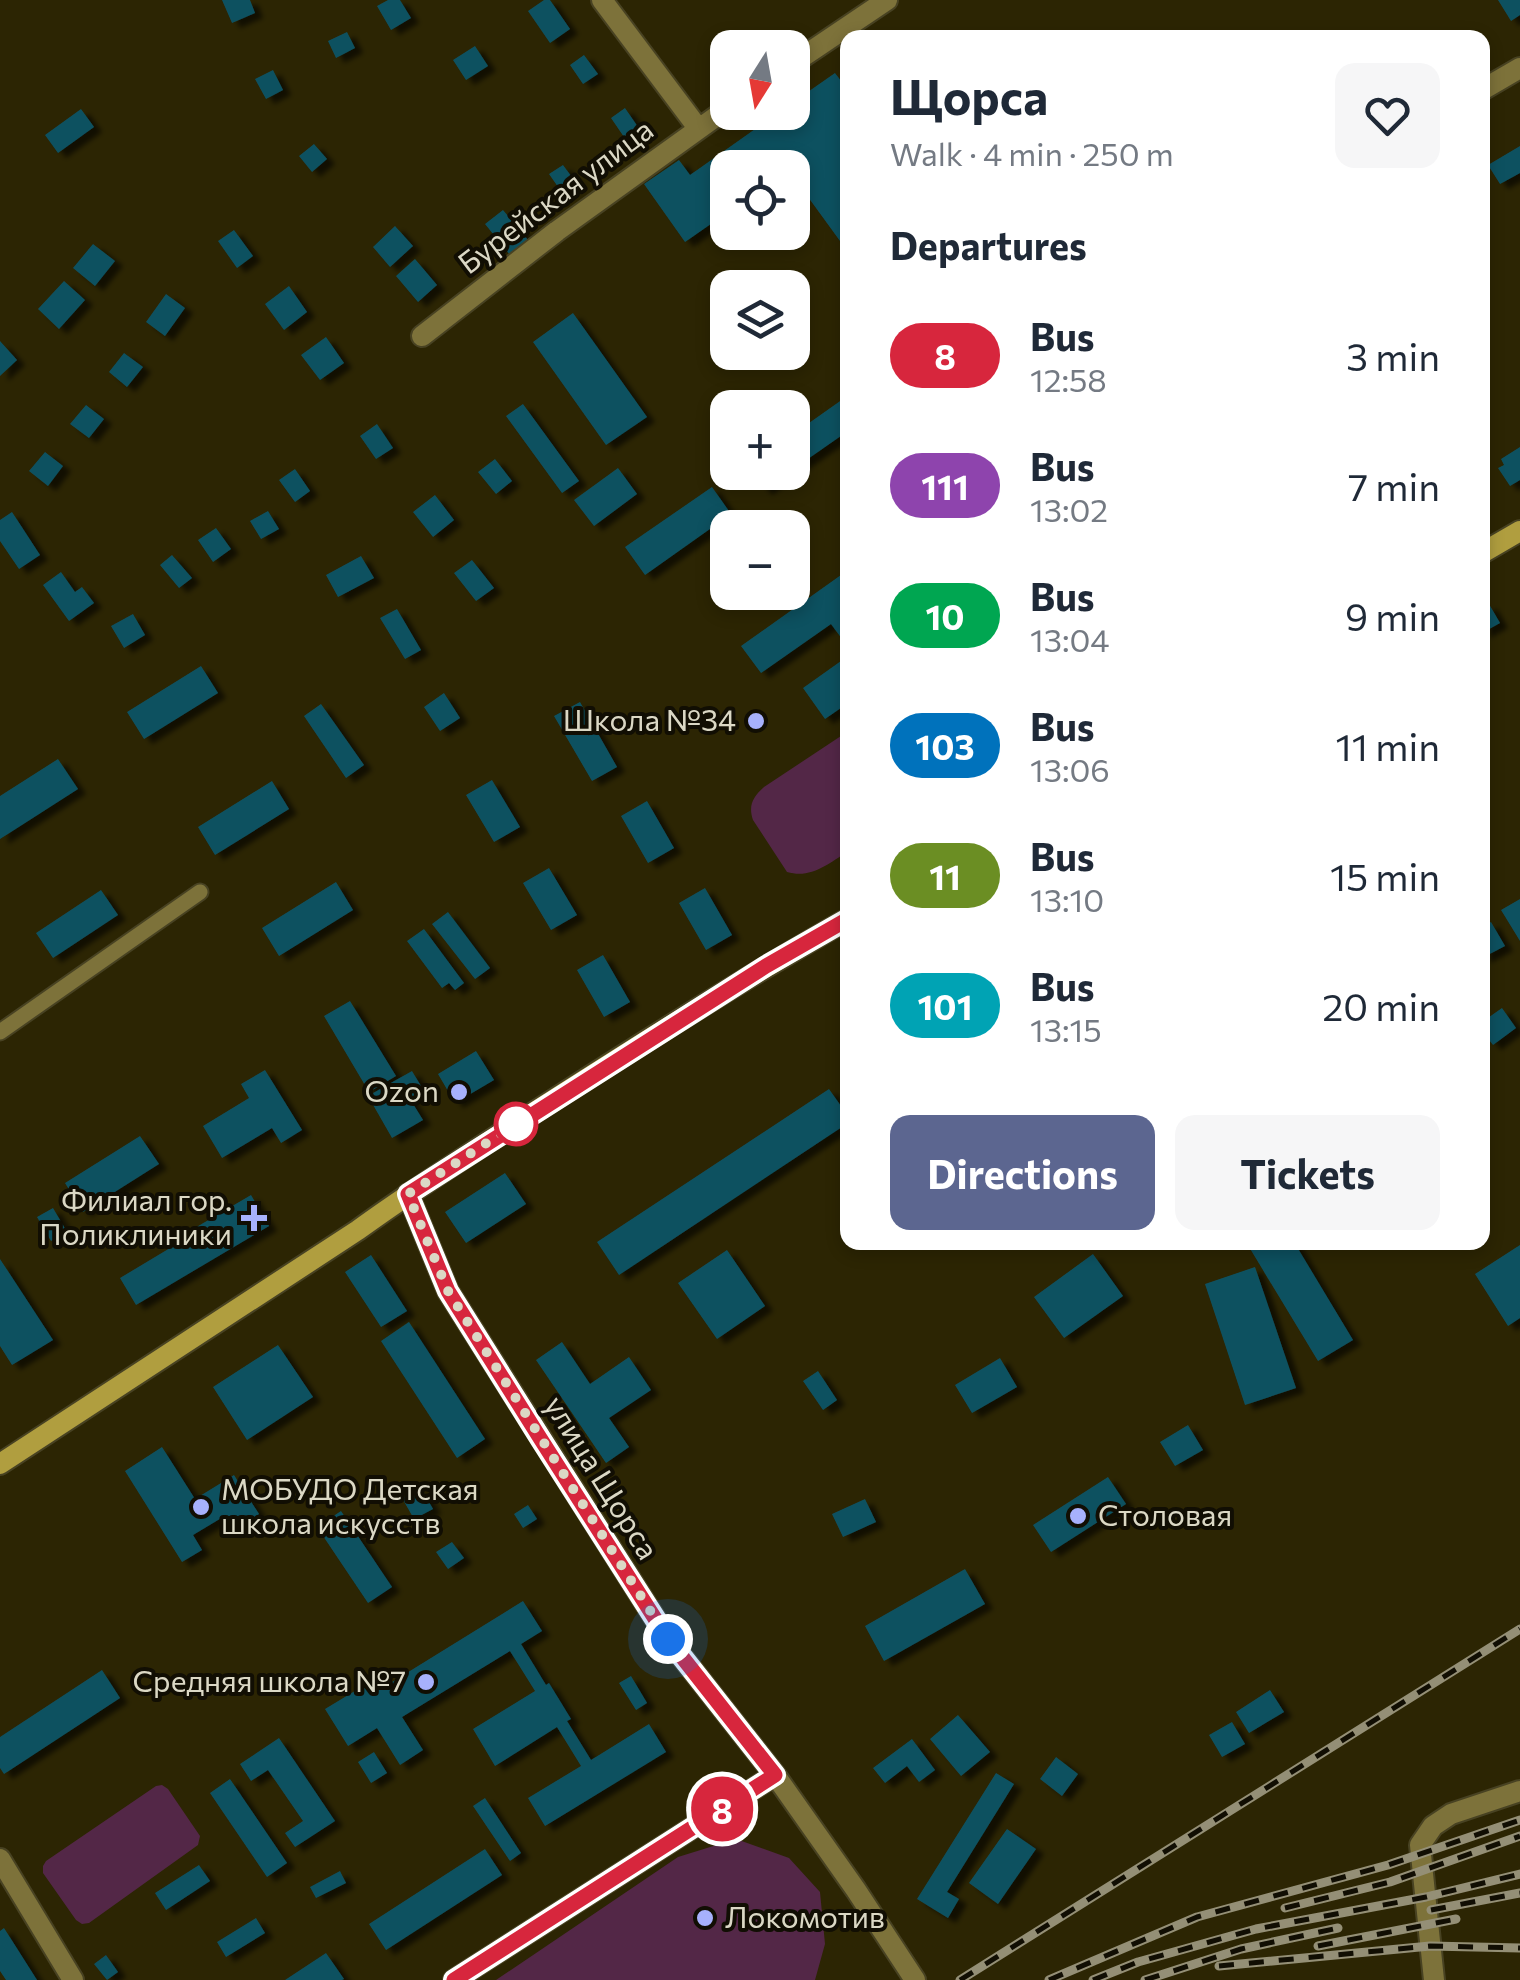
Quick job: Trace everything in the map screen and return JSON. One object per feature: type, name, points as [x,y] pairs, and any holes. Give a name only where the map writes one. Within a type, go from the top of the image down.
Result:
[{"type":"main road","points":[[1490,549],[1520,530]]},
{"type":"main road","points":[[0,1464],[408,1194],[766,966],[840,924]]},
{"type":"street","points":[[602,0],[698,128]]},
{"type":"street","points":[[842,30],[887,0]]},
{"type":"street","points":[[810,52],[840,32]]},
{"type":"street","points":[[1490,85],[1520,68]]},
{"type":"street","name":"Бурейская улица","points":[[422,336],[710,120]]},
{"type":"street","points":[[0,1032],[200,892]]},
{"type":"street","name":"улица Щорса","points":[[408,1194],[448,1291],[668,1639],[775,1775],[916,1980]]},
{"type":"street","points":[[454,1980],[775,1775]]},
{"type":"street","points":[[1434,1980],[1420,1844],[1433,1826],[1451,1814],[1520,1790]]},
{"type":"street","points":[[0,1859],[74,1980]]},
{"type":"shaded area","points":[[840,737],[840,856],[812,872],[787,872],[753,820],[752,802],[764,787]]},
{"type":"shaded area","points":[[162,1785],[200,1836],[198,1845],[89,1923],[82,1924],[43,1873],[43,1866]]},
{"type":"shaded area","name":"Локомотив","points":[[736,1839],[789,1858],[820,1892],[825,1944],[815,1980],[496,1980],[678,1857]]},
{"type":"building","points":[[222,0],[250,0],[255,13],[232,23]]},
{"type":"building","points":[[388,0],[400,0],[411,18],[391,30],[377,6]]},
{"type":"building","points":[[550,0],[570,29],[550,43],[528,11]]},
{"type":"building","points":[[1498,0],[1520,0],[1520,15],[1511,21]]},
{"type":"building","points":[[347,32],[355,48],[336,58],[328,41]]},
{"type":"building","points":[[475,46],[488,66],[466,80],[453,60]]},
{"type":"building","points":[[584,55],[598,74],[583,84],[570,65]]},
{"type":"building","points":[[273,70],[283,90],[266,99],[255,79]]},
{"type":"building","points":[[835,73],[840,80],[840,241],[810,200],[810,150],[725,150],[754,130],[810,130],[810,90]]},
{"type":"building","points":[[625,108],[638,127],[624,137],[611,118]]},
{"type":"building","points":[[81,109],[94,127],[58,153],[45,135]]},
{"type":"building","points":[[314,144],[327,159],[312,172],[299,156]]},
{"type":"building","points":[[1520,146],[1520,173],[1500,184],[1490,164]]},
{"type":"building","points":[[679,160],[690,175],[710,161],[710,225],[685,242],[644,184]]},
{"type":"building","points":[[563,165],[577,184],[563,194],[549,174]]},
{"type":"building","points":[[503,210],[528,240],[510,255],[485,224]]},
{"type":"building","points":[[395,226],[413,246],[390,267],[373,247]]},
{"type":"building","points":[[234,230],[253,256],[237,268],[218,241]]},
{"type":"building","points":[[93,244],[115,261],[95,286],[73,268]]},
{"type":"building","points":[[415,259],[437,285],[418,302],[396,276]]},
{"type":"building","points":[[64,281],[85,300],[59,329],[38,309]]},
{"type":"building","points":[[289,286],[307,312],[284,330],[265,304]]},
{"type":"building","points":[[166,294],[185,308],[165,336],[146,322]]},
{"type":"building","points":[[573,313],[647,417],[606,445],[533,342]]},
{"type":"building","points":[[326,337],[344,363],[320,380],[301,355]]},
{"type":"building","points":[[0,341],[17,360],[0,376]]},
{"type":"building","points":[[124,353],[143,367],[127,387],[109,372]]},
{"type":"building","points":[[840,401],[840,437],[810,457],[810,422]]},
{"type":"building","points":[[523,404],[579,481],[562,493],[506,416]]},
{"type":"building","points":[[86,405],[104,419],[89,438],[70,424]]},
{"type":"building","points":[[377,424],[393,448],[376,459],[360,436]]},
{"type":"building","points":[[1520,447],[1520,480],[1510,486],[1498,468],[1504,465],[1501,459]]},
{"type":"building","points":[[45,452],[63,466],[48,486],[29,471]]},
{"type":"building","points":[[495,459],[512,481],[496,494],[478,472]]},
{"type":"building","points":[[618,468],[637,494],[594,526],[574,500]]},
{"type":"building","points":[[295,469],[310,491],[295,502],[279,480]]},
{"type":"building","points":[[710,488],[728,510],[710,510],[710,529],[645,575],[625,547]]},
{"type":"building","points":[[435,495],[454,520],[433,537],[413,512]]},
{"type":"building","points":[[268,511],[279,529],[261,539],[250,521]]},
{"type":"building","points":[[12,512],[40,555],[19,569],[0,541],[0,520]]},
{"type":"building","points":[[216,528],[231,549],[213,562],[198,540]]},
{"type":"building","points":[[172,555],[192,578],[179,588],[160,565]]},
{"type":"building","points":[[361,556],[374,578],[338,597],[326,575]]},
{"type":"building","points":[[472,560],[494,588],[476,601],[454,573]]},
{"type":"building","points":[[61,572],[75,592],[82,587],[94,603],[69,621],[43,585]]},
{"type":"building","points":[[840,576],[840,636],[831,624],[761,673],[741,646],[792,610],[810,610],[810,597]]},
{"type":"building","points":[[1490,606],[1500,623],[1490,629]]},
{"type":"building","points":[[397,609],[421,650],[405,659],[380,618]]},
{"type":"building","points":[[133,614],[145,635],[124,648],[111,626]]},
{"type":"building","points":[[840,662],[840,709],[825,719],[803,688]]},
{"type":"building","points":[[201,666],[218,693],[144,739],[127,712]]},
{"type":"building","points":[[444,693],[460,718],[440,731],[424,707]]},
{"type":"building","points":[[580,702],[617,767],[592,781],[554,716]]},
{"type":"building","points":[[321,704],[364,765],[346,778],[304,716]]},
{"type":"building","points":[[58,759],[78,789],[0,839],[0,796]]},
{"type":"building","points":[[492,780],[520,827],[494,842],[466,795]]},
{"type":"building","points":[[272,781],[289,809],[215,855],[198,827]]},
{"type":"building","points":[[647,801],[674,848],[648,863],[621,816]]},
{"type":"building","points":[[549,868],[577,915],[551,930],[523,883]]},
{"type":"building","points":[[336,882],[353,910],[279,956],[262,928]]},
{"type":"building","points":[[705,888],[732,935],[706,950],[679,903]]},
{"type":"building","points":[[101,890],[118,915],[53,958],[36,933]]},
{"type":"building","points":[[1520,899],[1520,941],[1501,910]]},
{"type":"building","points":[[448,912],[490,968],[475,979],[432,924]]},
{"type":"building","points":[[1490,923],[1505,946],[1490,954]]},
{"type":"building","points":[[424,929],[464,983],[455,990],[449,983],[442,988],[407,941]]},
{"type":"building","points":[[603,955],[630,1002],[604,1017],[577,970]]},
{"type":"building","points":[[350,1001],[396,1076],[369,1092],[324,1016]]},
{"type":"building","points":[[1502,1008],[1516,1028],[1493,1045],[1490,1041],[1490,1016]]},
{"type":"building","points":[[476,1051],[494,1080],[455,1103],[438,1074]]},
{"type":"building","points":[[265,1070],[302,1130],[281,1143],[272,1128],[222,1158],[203,1126],[249,1098],[241,1084]]},
{"type":"building","points":[[412,1071],[424,1091],[410,1099],[423,1120],[392,1138],[368,1096]]},
{"type":"building","points":[[829,1089],[840,1105],[840,1128],[619,1275],[597,1242]]},
{"type":"building","points":[[140,1136],[159,1164],[83,1212],[65,1183]]},
{"type":"building","points":[[505,1173],[526,1204],[466,1243],[445,1212]]},
{"type":"building","points":[[251,1195],[269,1226],[136,1305],[120,1278]]},
{"type":"building","points":[[53,1208],[67,1232],[51,1241],[37,1217]]},
{"type":"building","points":[[1520,1245],[1520,1318],[1508,1326],[1475,1274]]},
{"type":"building","points":[[727,1250],[765,1306],[717,1339],[678,1283]]},
{"type":"building","points":[[1251,1250],[1299,1250],[1353,1340],[1318,1361]]},
{"type":"building","points":[[1093,1254],[1123,1296],[1064,1338],[1034,1297]]},
{"type":"building","points":[[371,1255],[407,1311],[381,1327],[345,1272]]},
{"type":"building","points":[[0,1259],[53,1340],[12,1365],[0,1346]]},
{"type":"building","points":[[1255,1267],[1296,1388],[1245,1405],[1205,1284]]},
{"type":"building","points":[[409,1322],[485,1439],[457,1458],[381,1341]]},
{"type":"building","points":[[562,1342],[590,1384],[629,1357],[651,1390],[609,1418],[629,1447],[606,1463],[536,1360]]},
{"type":"building","points":[[278,1345],[313,1397],[247,1440],[213,1387]]},
{"type":"building","points":[[1000,1358],[1017,1387],[972,1413],[955,1385]]},
{"type":"building","points":[[818,1371],[837,1400],[823,1410],[803,1381]]},
{"type":"building","points":[[1188,1425],[1203,1450],[1175,1466],[1160,1442]]},
{"type":"building","name":"МОБУДО Детская школа искусcтв","points":[[162,1447],[195,1499],[234,1475],[259,1514],[232,1531],[223,1517],[193,1535],[202,1550],[182,1562],[125,1471]]},
{"type":"building","points":[[1108,1477],[1126,1504],[1051,1552],[1033,1525]]},
{"type":"building","points":[[421,1488],[433,1509],[414,1519],[402,1498]]},
{"type":"building","points":[[865,1499],[876,1522],[843,1537],[832,1514]]},
{"type":"building","points":[[528,1505],[537,1519],[523,1528],[514,1514]]},
{"type":"building","points":[[341,1511],[392,1587],[368,1603],[317,1527]]},
{"type":"building","points":[[452,1542],[464,1558],[448,1569],[436,1552]]},
{"type":"building","points":[[965,1569],[985,1604],[884,1661],[865,1626]]},
{"type":"building","points":[[523,1601],[542,1631],[521,1644],[571,1719],[567,1721],[591,1760],[649,1724],[666,1752],[545,1826],[528,1798],[581,1766],[557,1727],[495,1766],[473,1729],[535,1691],[510,1651],[402,1717],[423,1750],[400,1765],[377,1728],[348,1746],[325,1709],[378,1677],[384,1687]]},
{"type":"building","points":[[102,1670],[120,1698],[4,1774],[0,1768],[0,1737]]},
{"type":"building","points":[[631,1676],[647,1703],[636,1710],[619,1683]]},
{"type":"building","points":[[1270,1690],[1284,1712],[1249,1733],[1236,1712]]},
{"type":"building","points":[[958,1715],[990,1752],[961,1776],[930,1739]]},
{"type":"building","points":[[1232,1722],[1245,1744],[1222,1757],[1209,1735]]},
{"type":"building","points":[[279,1738],[335,1821],[295,1847],[285,1833],[303,1821],[268,1770],[251,1781],[240,1764]]},
{"type":"building","points":[[912,1739],[935,1770],[919,1782],[907,1766],[885,1783],[873,1768]]},
{"type":"building","points":[[374,1752],[387,1773],[371,1783],[358,1762]]},
{"type":"building","points":[[1056,1757],[1078,1774],[1062,1796],[1040,1779]]},
{"type":"building","points":[[996,1773],[1014,1784],[947,1892],[959,1899],[948,1918],[917,1899]]},
{"type":"building","points":[[230,1779],[287,1863],[267,1877],[210,1793]]},
{"type":"building","points":[[485,1798],[521,1853],[510,1861],[473,1806]]},
{"type":"building","points":[[1007,1829],[1036,1849],[998,1904],[969,1883]]},
{"type":"building","points":[[485,1849],[502,1875],[386,1950],[369,1924]]},
{"type":"building","points":[[199,1865],[210,1881],[166,1910],[155,1893]]},
{"type":"building","points":[[340,1871],[346,1883],[316,1898],[310,1887]]},
{"type":"building","points":[[256,1918],[265,1933],[226,1957],[217,1942]]},
{"type":"building","points":[[4,1928],[37,1980],[6,1980],[0,1971],[0,1931]]},
{"type":"building","points":[[326,1953],[344,1979],[285,1980]]},
{"type":"building","points":[[106,1955],[118,1972],[107,1980],[94,1964]]},
{"type":"railway","points":[[960,1980],[1520,1629]]},
{"type":"railway","points":[[1049,1980],[1197,1917],[1388,1865],[1520,1820]]},
{"type":"railway","points":[[1285,1908],[1390,1882],[1520,1836]]},
{"type":"railway","points":[[1093,1980],[1138,1962],[1256,1929],[1426,1897],[1520,1874]]},
{"type":"railway","points":[[1431,1910],[1520,1893]]},
{"type":"railway","points":[[1318,1946],[1456,1919]]},
{"type":"railway","points":[[1145,1980],[1241,1949],[1338,1928]]},
{"type":"railway","points":[[1219,1966],[1430,1946],[1520,1948]]},
{"type":"bus line","name":"8","points":[[454,1980],[775,1775],[668,1639],[540,1438],[448,1291],[408,1194],[622,1056],[840,924]]},
{"type":"place","name":"Школа №34","points":[[756,721]]},
{"type":"place","name":"Ozon","points":[[459,1092]]},
{"type":"place","name":"Филиал гор. Поликлиники","points":[[254,1218]]},
{"type":"place","name":"МОБУДО Детская школа искусcтв","points":[[201,1507]]},
{"type":"place","name":"Столовая","points":[[1078,1516]]},
{"type":"place","name":"Средняя школа №7","points":[[426,1682]]},
{"type":"place","name":"Локомотив","points":[[705,1918]]},
{"type":"route","points":[[516,1124],[408,1194],[448,1291],[668,1639]]}]
